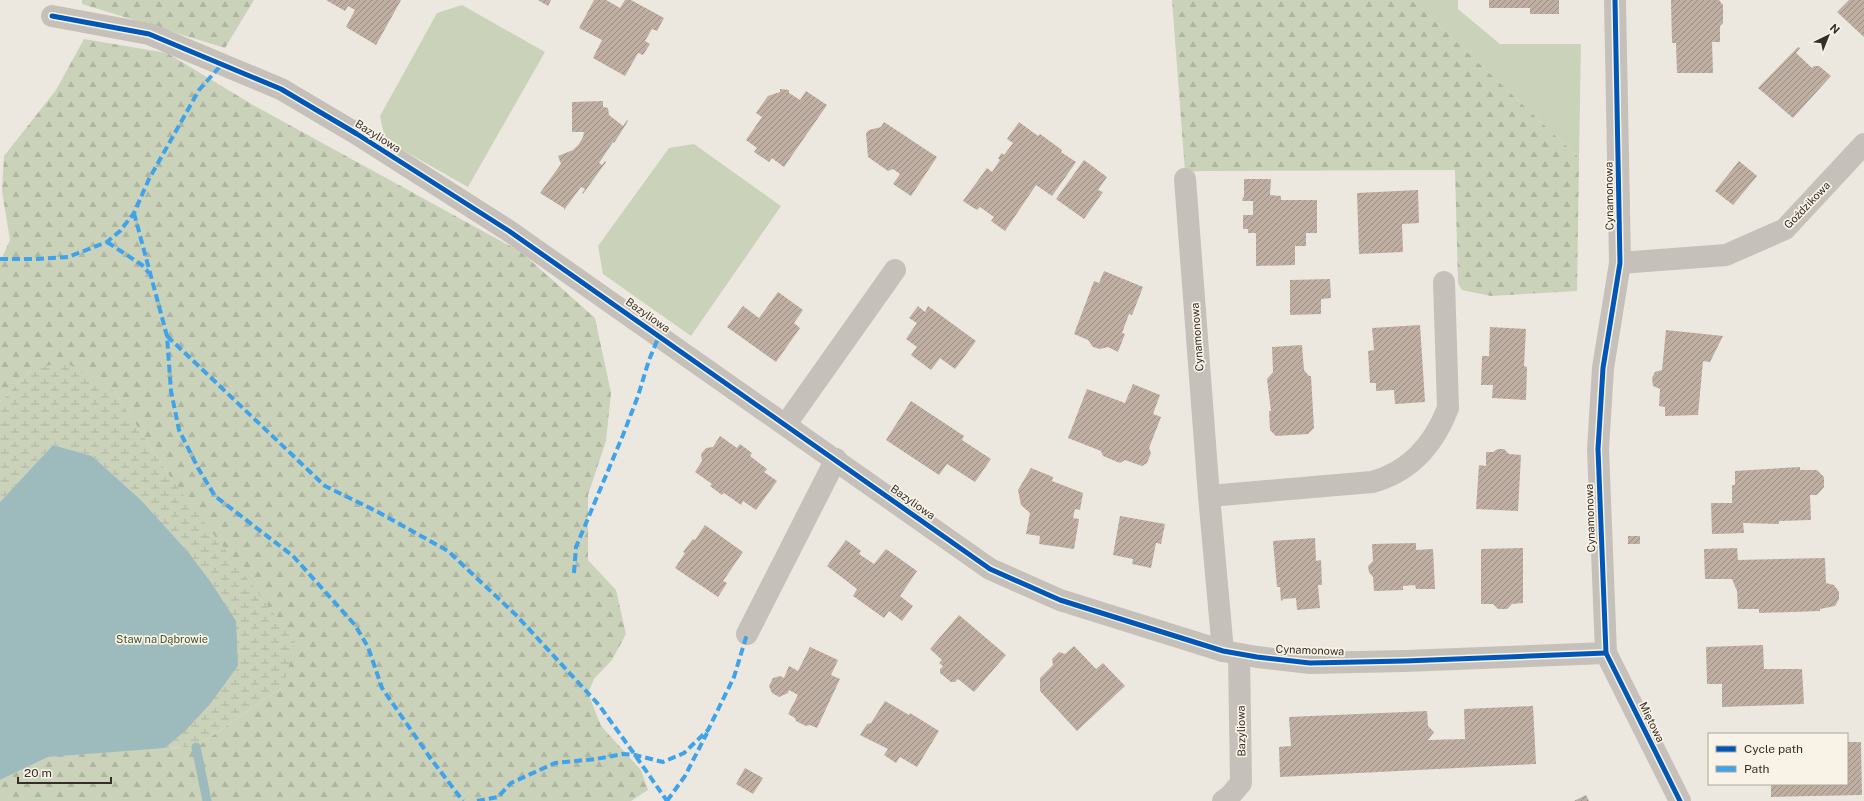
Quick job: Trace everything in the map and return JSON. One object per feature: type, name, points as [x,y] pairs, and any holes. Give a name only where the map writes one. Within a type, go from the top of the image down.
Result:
[{"type":"street","name":"Cynamonowa","points":[[1185,179],[1209,496],[1231,653],[1310,663],[1405,661],[1606,653],[1598,449],[1603,368],[1620,263],[1615,0]]},
{"type":"street","name":"Bazyliowa","points":[[52,16],[149,34],[281,89],[357,134],[509,231],[836,459],[990,569],[1060,600],[1231,653],[1241,783],[1229,797],[1223,801]]},
{"type":"street","name":"Goździkowa","points":[[1620,263],[1726,255],[1785,229],[1864,144]]},
{"type":"street","points":[[786,424],[895,270]]},
{"type":"street","points":[[1209,496],[1372,482],[1386,479],[1407,466],[1421,453],[1442,425],[1448,408],[1444,282]]},
{"type":"street","points":[[746,634],[836,459]]},
{"type":"street","name":"Miętowa","points":[[1606,653],[1680,801]]},
{"type":"green space","points":[[82,0],[254,0],[225,48],[82,4]]},
{"type":"green space","points":[[1172,0],[1412,0],[1579,158],[1577,291],[1491,296],[1462,290],[1458,283],[1455,170],[1185,172]]},
{"type":"green space","points":[[1412,0],[1458,0],[1458,9],[1500,44],[1581,44],[1579,158]]},
{"type":"green space","points":[[462,5],[545,52],[468,187],[385,140],[380,116],[437,13]]},
{"type":"green space","points":[[84,39],[167,53],[253,105],[521,252],[595,318],[611,393],[606,441],[588,495],[588,560],[616,590],[626,634],[612,660],[594,679],[588,693],[601,726],[641,770],[648,790],[631,801],[0,801],[0,780],[48,757],[139,749],[196,747],[284,686],[172,480],[114,391],[32,369],[0,402],[0,262],[10,240],[2,191],[4,156],[56,90]]},
{"type":"green space","points":[[694,144],[781,206],[691,336],[603,274],[598,246],[669,148]]},
{"type":"green space","points":[[65,362],[114,391],[172,480],[295,641],[284,686],[196,747],[165,748],[204,709],[238,666],[210,581],[189,553],[141,500],[92,456],[53,445],[0,502],[0,402],[32,369]]},
{"type":"water","points":[[53,445],[92,456],[141,500],[189,553],[210,581],[236,621],[238,666],[210,704],[187,729],[165,748],[48,757],[0,780],[0,502]]},
{"type":"building","points":[[326,0],[401,0],[376,45],[346,27],[355,10],[348,6],[345,11]]},
{"type":"building","points":[[538,0],[551,0],[548,6]]},
{"type":"building","points":[[594,0],[606,0],[620,8],[625,0],[631,0],[664,18],[657,31],[652,29],[645,41],[650,44],[643,55],[638,53],[625,76],[593,58],[602,40],[579,28]]},
{"type":"building","points":[[1489,0],[1559,0],[1559,14],[1530,14],[1530,8],[1489,8]]},
{"type":"building","points":[[1671,0],[1719,0],[1723,5],[1723,23],[1720,26],[1720,42],[1712,42],[1713,73],[1677,73],[1676,43],[1672,43]]},
{"type":"building","points":[[1849,0],[1864,0],[1864,37],[1837,12]]},
{"type":"building","points":[[1798,47],[1800,48],[1796,53],[1812,68],[1814,66],[1819,66],[1831,76],[1793,118],[1758,88]]},
{"type":"building","points":[[780,89],[789,90],[789,93],[800,100],[806,91],[827,105],[784,167],[772,158],[769,162],[754,152],[757,148],[746,140],[762,117],[756,113],[768,96],[780,92]]},
{"type":"building","points":[[603,101],[603,107],[608,108],[609,115],[623,126],[627,120],[628,121],[599,163],[602,165],[605,161],[606,162],[583,194],[582,193],[585,189],[581,187],[564,210],[564,208],[540,193],[561,164],[558,156],[573,150],[583,137],[584,132],[572,132],[572,102]]},
{"type":"building","points":[[884,122],[937,157],[911,196],[893,184],[900,174],[893,169],[888,171],[868,157],[866,133],[869,130],[881,127]]},
{"type":"building","points":[[1019,122],[1038,136],[1040,134],[1062,150],[1061,152],[1076,162],[1052,196],[1036,185],[1005,231],[991,221],[994,217],[980,207],[977,210],[963,201],[987,168],[992,172],[1000,160],[998,158],[1002,153],[1004,155],[1013,143],[1007,139]]},
{"type":"building","points":[[1084,160],[1107,177],[1098,190],[1103,192],[1084,219],[1056,199]]},
{"type":"building","points":[[1739,161],[1757,176],[1733,205],[1715,191]]},
{"type":"building","points":[[1244,179],[1271,179],[1270,195],[1281,196],[1281,200],[1317,200],[1317,233],[1306,233],[1306,246],[1295,246],[1295,265],[1256,266],[1256,233],[1248,233],[1248,229],[1243,229],[1243,215],[1253,215],[1253,201],[1242,201],[1244,197]]},
{"type":"building","points":[[1418,190],[1419,223],[1402,224],[1403,252],[1359,254],[1357,193]]},
{"type":"building","points":[[1104,271],[1143,287],[1132,315],[1129,314],[1122,333],[1125,334],[1118,352],[1108,347],[1100,349],[1093,347],[1088,340],[1074,334],[1094,281],[1099,283]]},
{"type":"building","points":[[1330,279],[1331,298],[1321,299],[1321,314],[1290,315],[1290,280]]},
{"type":"building","points":[[778,292],[803,310],[794,323],[800,328],[776,362],[727,327],[743,306],[759,318]]},
{"type":"building","points":[[918,306],[925,312],[928,306],[976,341],[955,369],[940,358],[931,370],[911,355],[917,347],[906,339],[917,323],[909,318]]},
{"type":"building","points":[[1420,325],[1425,402],[1395,404],[1394,390],[1376,391],[1376,383],[1370,383],[1368,351],[1374,350],[1372,328]]},
{"type":"building","points":[[1490,327],[1526,329],[1524,366],[1527,367],[1526,400],[1492,398],[1493,385],[1481,385],[1482,356],[1489,356]]},
{"type":"building","points":[[1666,330],[1723,336],[1710,362],[1703,361],[1698,415],[1665,416],[1665,407],[1659,406],[1660,389],[1653,386],[1652,378],[1655,372],[1662,370]]},
{"type":"building","points":[[1302,345],[1304,370],[1309,376],[1311,376],[1314,428],[1308,434],[1276,436],[1270,430],[1269,411],[1271,411],[1267,379],[1273,372],[1272,347]]},
{"type":"building","points":[[1133,384],[1160,395],[1153,414],[1161,417],[1149,448],[1151,453],[1147,463],[1142,466],[1125,460],[1120,463],[1103,456],[1101,451],[1068,438],[1087,389],[1125,403]]},
{"type":"building","points":[[911,401],[964,436],[962,440],[991,459],[975,482],[947,464],[939,475],[886,440]]},
{"type":"building","points":[[720,436],[737,448],[740,444],[752,453],[750,456],[767,469],[764,472],[777,481],[756,510],[743,501],[741,505],[724,493],[722,495],[710,486],[712,484],[695,472],[702,461],[701,454],[706,448],[713,447]]},
{"type":"building","points":[[1498,449],[1504,449],[1509,454],[1521,455],[1518,511],[1476,509],[1479,465],[1486,466],[1486,452],[1493,452]]},
{"type":"building","points":[[1800,467],[1800,470],[1817,470],[1824,477],[1824,487],[1817,495],[1810,495],[1811,520],[1779,521],[1779,524],[1743,523],[1744,533],[1712,534],[1711,503],[1732,503],[1732,485],[1735,485],[1735,471]]},
{"type":"building","points":[[1031,468],[1053,477],[1052,481],[1083,493],[1080,510],[1075,509],[1073,518],[1079,519],[1074,549],[1039,544],[1040,536],[1026,534],[1030,513],[1021,505],[1018,490]]},
{"type":"building","points":[[1120,516],[1165,524],[1161,544],[1156,543],[1151,568],[1132,564],[1133,559],[1113,555]]},
{"type":"building","points":[[705,525],[743,552],[723,581],[727,583],[718,597],[675,568],[685,553],[683,552],[693,539],[695,540]]},
{"type":"building","points":[[1628,536],[1640,536],[1640,544],[1628,544]]},
{"type":"building","points":[[1315,538],[1316,561],[1321,560],[1322,585],[1318,585],[1320,608],[1297,610],[1296,598],[1283,599],[1281,601],[1280,587],[1277,587],[1273,541]]},
{"type":"building","points":[[846,540],[861,551],[859,554],[874,564],[886,549],[917,571],[900,596],[913,606],[902,621],[889,611],[884,618],[853,596],[857,589],[827,566]]},
{"type":"building","points":[[1416,543],[1416,550],[1433,549],[1435,589],[1416,589],[1415,585],[1403,586],[1403,590],[1374,591],[1373,577],[1369,572],[1368,566],[1373,561],[1372,544]]},
{"type":"building","points":[[1523,548],[1523,603],[1512,604],[1507,609],[1498,609],[1493,604],[1481,604],[1481,549]]},
{"type":"building","points":[[1737,548],[1738,560],[1825,558],[1826,583],[1834,585],[1839,592],[1839,599],[1835,606],[1820,609],[1820,611],[1759,613],[1759,609],[1738,609],[1737,591],[1732,579],[1705,579],[1704,549]]},
{"type":"building","points":[[959,615],[1006,655],[974,692],[958,679],[955,682],[951,682],[940,673],[940,669],[943,666],[939,663],[942,660],[930,649]]},
{"type":"building","points":[[1763,645],[1764,669],[1802,669],[1804,704],[1722,707],[1722,684],[1707,684],[1706,647]]},
{"type":"building","points":[[1074,646],[1096,669],[1103,663],[1125,686],[1077,731],[1040,691],[1040,678],[1053,665],[1052,659],[1059,652],[1065,654]]},
{"type":"building","points":[[810,647],[838,660],[831,675],[840,679],[817,728],[810,725],[806,726],[796,721],[795,718],[788,714],[798,695],[789,690],[788,693],[779,697],[772,693],[769,686],[773,678],[780,676],[784,678],[789,666],[798,671]]},
{"type":"building","points":[[885,701],[909,715],[910,713],[939,731],[917,767],[900,757],[896,763],[884,755],[888,749],[860,735],[867,724],[871,723]]},
{"type":"building","points":[[1533,706],[1536,764],[1280,777],[1279,747],[1291,746],[1289,717],[1427,711],[1428,726],[1434,732],[1428,740],[1465,739],[1464,709]]},
{"type":"building","points":[[1848,742],[1861,742],[1862,795],[1771,797],[1771,785],[1848,785]]},
{"type":"building","points":[[745,768],[763,778],[753,794],[736,784]]},
{"type":"building","points":[[1586,795],[1589,801],[1574,801]]},
{"type":"waterway","points":[[196,747],[207,801]]},
{"type":"marked path","points":[[0,259],[68,257],[107,242],[120,231],[134,213],[149,179],[199,90],[222,64]]},
{"type":"marked path","points":[[134,213],[167,336],[171,391],[179,430],[198,468],[215,496],[293,556],[355,625],[368,647],[382,688],[431,759],[463,801]]},
{"type":"marked path","points":[[107,242],[142,265],[149,273]]},
{"type":"marked path","points":[[167,336],[325,486],[378,512],[448,551],[516,615],[599,705],[667,801]]},
{"type":"marked path","points":[[574,573],[576,547],[623,435],[659,336]]},
{"type":"marked path","points":[[477,801],[498,797],[511,783],[555,763],[596,759],[623,754],[635,755],[663,762],[684,753],[708,730],[734,677],[747,634]]},
{"type":"marked path","points":[[667,801],[685,776],[707,733]]},
{"type":"cycle path","points":[[1615,0],[1620,263],[1603,368],[1598,449],[1606,653],[1680,801]]},
{"type":"cycle path","points":[[52,16],[149,34],[281,89],[357,134],[509,231],[990,569],[1060,600],[1223,651],[1257,657],[1310,663],[1405,661],[1606,653]]},
{"type":"park label","name":"Staw na Dąbrowie","points":[[162,639]]}]
